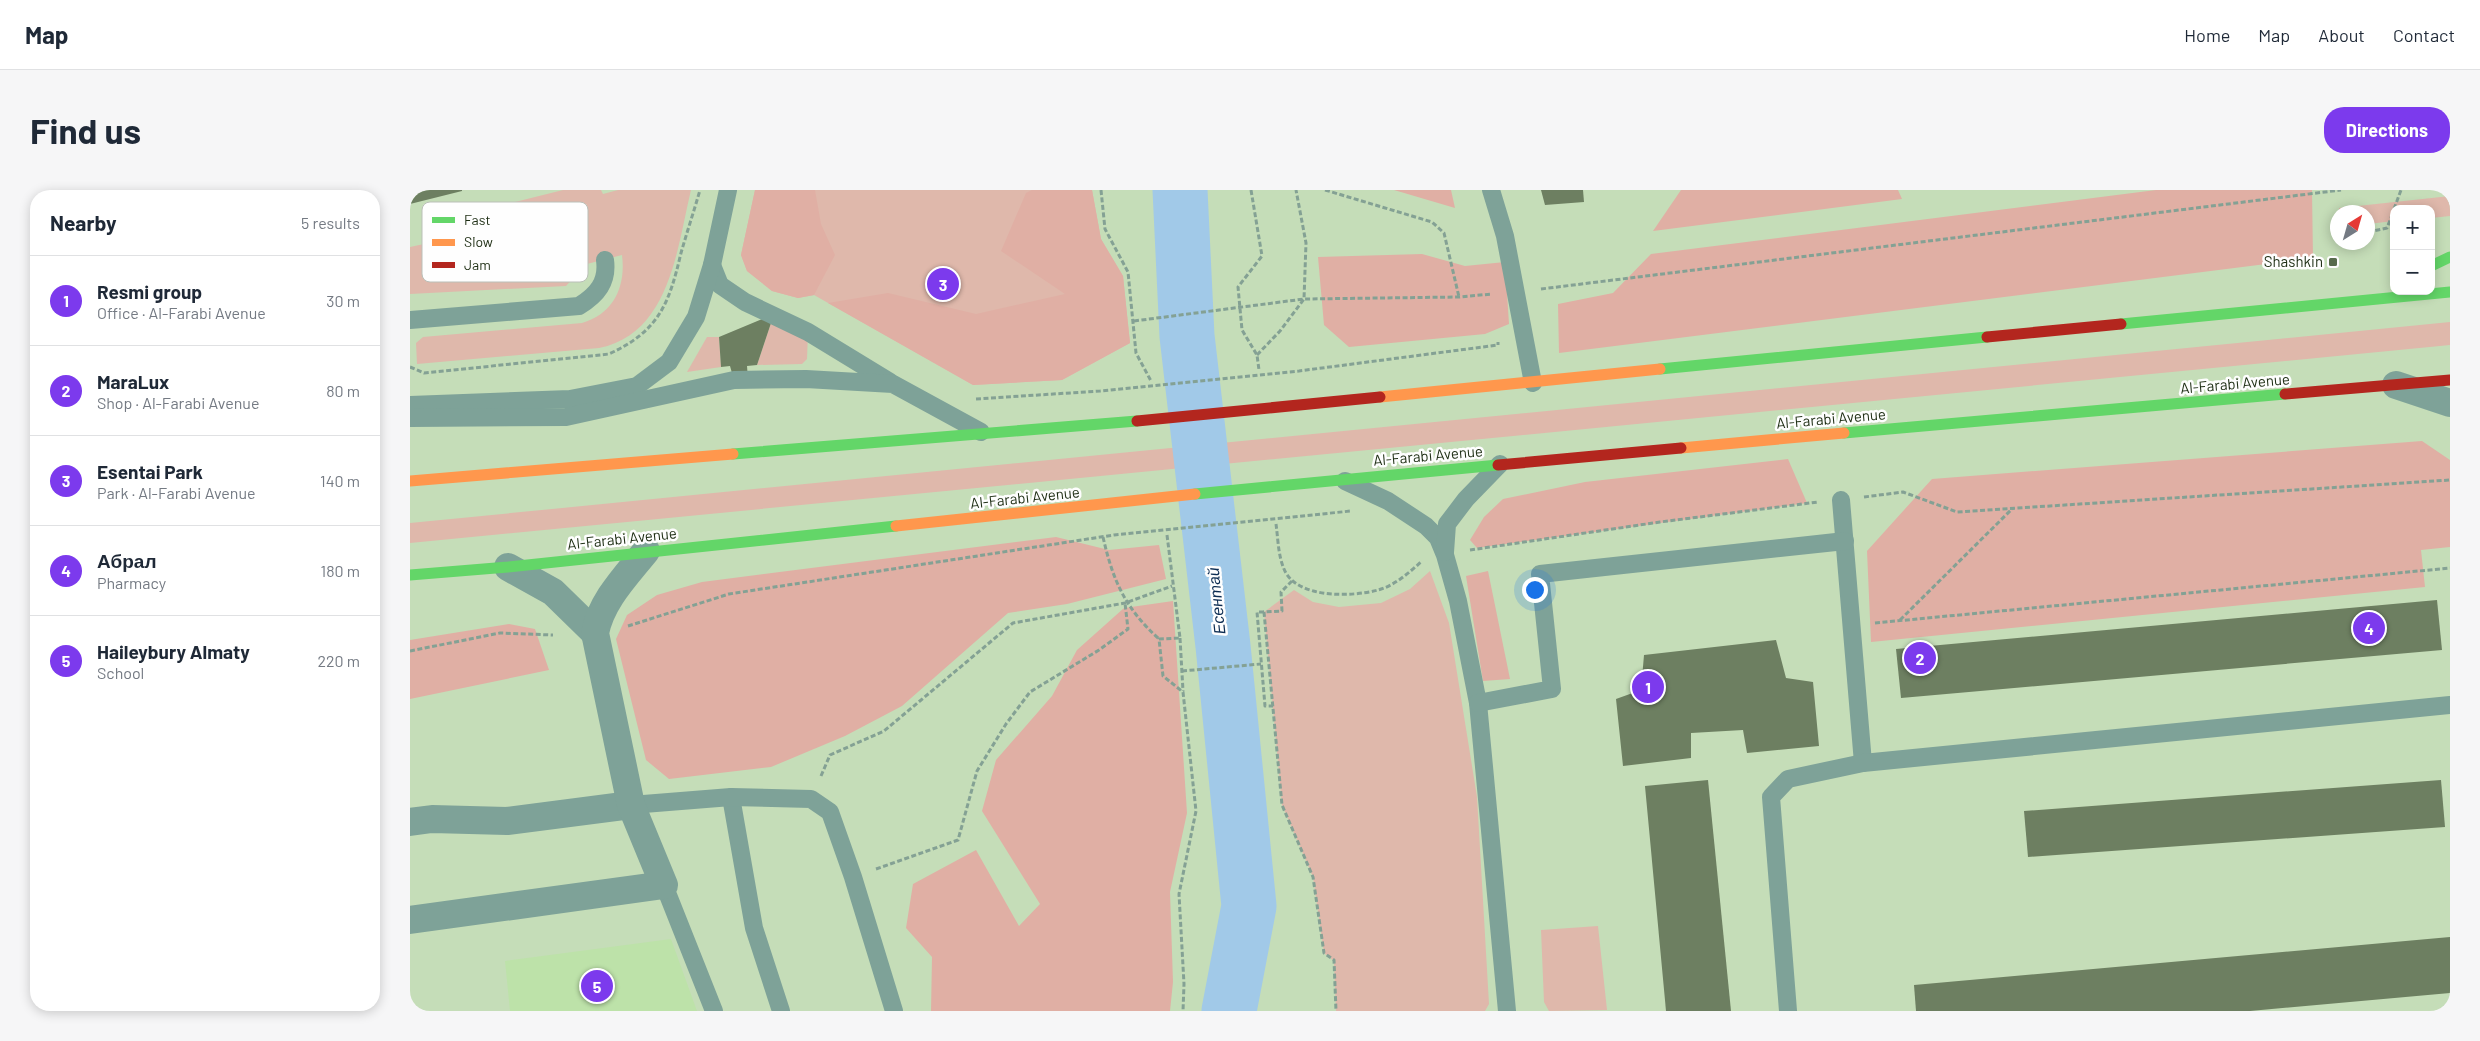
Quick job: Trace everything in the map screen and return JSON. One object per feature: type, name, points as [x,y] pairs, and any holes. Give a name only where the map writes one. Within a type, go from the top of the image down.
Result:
[{"type":"main road","points":[[2435,264],[2450,257]]},
{"type":"main road","points":[[2367,298],[2390,287]]},
{"type":"main road","points":[[410,482],[470,475],[1103,424],[2266,311],[2367,298],[2450,292]]},
{"type":"main road","name":"Al-Farabi Avenue","points":[[410,575],[508,567],[1340,479],[2450,380]]},
{"type":"main road","points":[[410,476],[470,475]]},
{"type":"street","points":[[2396,385],[2450,403]]},
{"type":"street","points":[[410,920],[664,885],[631,804],[607,631],[598,619],[616,589],[646,551]]},
{"type":"street","points":[[508,567],[553,592],[607,631]]},
{"type":"street","points":[[410,822],[432,819],[507,821],[631,804]]},
{"type":"lane","points":[[641,395],[637,386],[669,362],[696,317],[712,265],[728,190]]},
{"type":"lane","points":[[1491,190],[1504,236],[1533,383]]},
{"type":"lane","points":[[410,320],[579,306],[590,299],[603,284],[605,260]]},
{"type":"lane","points":[[712,265],[720,286],[745,302],[808,332],[893,384],[984,434]]},
{"type":"lane","points":[[410,405],[641,395],[741,380],[806,379],[893,384]]},
{"type":"lane","points":[[410,418],[566,417],[641,395]]},
{"type":"lane","points":[[1445,555],[1447,524],[1466,499],[1500,464]]},
{"type":"lane","points":[[1340,479],[1388,501],[1426,526],[1438,538],[1445,555],[1458,601],[1478,702],[1507,1011]]},
{"type":"lane","points":[[1841,500],[1863,763]]},
{"type":"lane","points":[[1478,702],[1552,689],[1540,574],[1844,541]]},
{"type":"lane","points":[[1788,1011],[1771,797],[1788,779],[1863,763],[2450,704]]},
{"type":"lane","points":[[731,797],[754,928],[781,1011]]},
{"type":"lane","points":[[631,804],[731,797],[811,799],[830,812],[853,877],[894,1011]]},
{"type":"lane","points":[[664,885],[714,1011]]},
{"type":"path","points":[[410,367],[424,372],[608,354],[627,346],[645,332],[660,314],[672,291],[700,190]]},
{"type":"path","points":[[1101,190],[1105,229],[1128,272],[1136,353],[1151,381]]},
{"type":"path","points":[[1251,190],[1262,256],[1238,287],[1242,330],[1257,355],[1259,370]]},
{"type":"path","points":[[1257,355],[1280,331],[1304,299],[1306,242],[1296,190]]},
{"type":"path","points":[[1325,190],[1432,222],[1444,233],[1459,297]]},
{"type":"path","points":[[1134,321],[1304,299],[1459,297],[1516,292],[2341,190]]},
{"type":"path","points":[[2396,205],[2401,190]]},
{"type":"path","points":[[2375,231],[2387,228],[2390,220]]},
{"type":"path","points":[[1490,294],[1492,303]]},
{"type":"path","points":[[972,400],[1100,391],[1298,371],[1498,345],[1497,336]]},
{"type":"path","points":[[1468,550],[1660,522],[1903,492],[1957,512],[2450,480]]},
{"type":"path","points":[[1900,621],[2013,508]]},
{"type":"path","points":[[607,631],[729,594],[1114,535],[1353,511]]},
{"type":"path","points":[[1276,524],[1282,562],[1292,581],[1318,593],[1347,594],[1379,590],[1406,575],[1424,559]]},
{"type":"path","points":[[1167,535],[1180,638],[1183,692],[1196,811],[1179,894],[1184,984],[1183,1011]]},
{"type":"path","points":[[1103,537],[1110,570],[1126,603],[1141,623],[1159,639],[1163,676],[1183,692]]},
{"type":"path","points":[[1852,625],[2450,568]]},
{"type":"path","points":[[1273,706],[1265,706],[1256,612],[1282,612],[1281,592],[1292,581]]},
{"type":"path","points":[[811,799],[830,755],[884,731],[1014,623],[1126,603],[1172,586]]},
{"type":"path","points":[[853,877],[958,840],[977,772],[1006,724],[1030,692],[1099,650],[1128,628],[1126,603]]},
{"type":"path","points":[[1264,612],[1282,805],[1314,877],[1324,953],[1334,960],[1336,1011]]},
{"type":"path","points":[[410,651],[500,633],[557,635]]},
{"type":"path","points":[[1159,639],[1180,638]]},
{"type":"path","points":[[1182,671],[1261,664]]},
{"type":"shaded area","points":[[563,190],[601,190],[603,194],[618,190],[691,190],[681,237],[666,286],[656,307],[641,326],[623,340],[599,348],[417,364],[416,343],[423,337],[582,323],[593,319],[610,306],[620,288],[623,266],[622,255],[588,264],[588,202],[515,202]]},
{"type":"shaded area","points":[[755,190],[1092,190],[1101,239],[1123,276],[1130,343],[1062,380],[973,385],[814,295],[798,298],[772,291],[747,271],[741,255]]},
{"type":"shaded area","points":[[755,190],[815,190],[821,224],[835,255],[814,295],[798,298],[772,291],[747,271],[741,255]]},
{"type":"shaded area","points":[[1032,190],[1092,190],[1101,239],[1123,276],[1130,343],[1062,380],[973,385],[828,303],[888,293],[976,314],[1065,294],[1001,251],[1026,193]]},
{"type":"shaded area","points":[[1394,190],[1451,190],[1455,208]]},
{"type":"shaded area","points":[[1681,190],[1898,190],[1902,199],[1653,231]]},
{"type":"shaded area","points":[[2156,190],[2312,190],[2313,258],[1559,353],[1558,304],[1613,293],[1651,254]]},
{"type":"shaded area","points":[[2450,196],[2450,216],[2435,218],[2435,205],[2390,205],[2390,221],[2375,223],[2375,205],[2367,205]]},
{"type":"shaded area","points":[[422,244],[422,282],[570,282],[566,286],[410,294],[410,247]]},
{"type":"shaded area","points":[[1422,254],[1465,266],[1505,262],[1509,324],[1485,334],[1349,347],[1324,325],[1318,257]]},
{"type":"shaded area","points":[[774,314],[808,332],[807,359],[802,364],[757,365]]},
{"type":"shaded area","points":[[2450,322],[2450,345],[410,543],[410,523]]},
{"type":"shaded area","points":[[707,337],[719,337],[721,367],[687,372]]},
{"type":"shaded area","points":[[2422,441],[2450,460],[2450,547],[2421,550],[2425,587],[1871,642],[1867,551],[1932,479]]},
{"type":"shaded area","points":[[1788,459],[1807,503],[1477,548],[1470,540],[1484,517],[1503,499],[1585,482]]},
{"type":"shaded area","points":[[1056,537],[1109,550],[1159,545],[1166,579],[1067,604],[1008,613],[902,706],[845,736],[771,767],[669,779],[646,760],[616,639],[627,615],[657,595],[702,582]]},
{"type":"shaded area","points":[[1430,571],[1449,623],[1477,797],[1489,1004],[1485,1011],[1336,1011],[1334,961],[1324,953],[1313,877],[1282,805],[1264,612],[1294,590],[1313,602],[1339,607],[1381,603],[1410,589]]},
{"type":"shaded area","points":[[1488,571],[1510,679],[1483,681],[1466,576]]},
{"type":"shaded area","points":[[1173,601],[1187,813],[1170,892],[1173,982],[1170,1011],[931,1011],[932,957],[906,928],[913,884],[976,850],[1019,926],[1040,904],[982,811],[996,760],[1052,696],[1077,650],[1124,608]]},
{"type":"shaded area","points":[[509,624],[535,629],[549,670],[410,699],[410,640]]},
{"type":"shaded area","points":[[1598,926],[1607,1010],[1549,1011],[1544,1002],[1541,930]]},
{"type":"shaded area","points":[[671,939],[697,1011],[510,1011],[505,961]]},
{"type":"building","points":[[410,190],[462,190],[462,191],[410,204]]},
{"type":"building","points":[[1541,190],[1583,190],[1584,202],[1545,205]]},
{"type":"building","points":[[774,314],[757,365],[747,366],[748,379],[734,380],[730,366],[721,367],[719,337]]},
{"type":"building","points":[[2437,600],[2442,650],[1901,698],[1896,649]]},
{"type":"building","points":[[1776,640],[1786,678],[1813,682],[1819,746],[1747,753],[1743,730],[1691,733],[1691,758],[1623,766],[1616,699],[1641,690],[1644,655]]},
{"type":"building","points":[[1708,780],[1731,1011],[1666,1011],[1645,786]]},
{"type":"building","points":[[2441,780],[2445,827],[2028,857],[2024,811]]},
{"type":"building","points":[[2450,937],[2450,993],[2250,1011],[1916,1011],[1914,985]]},
{"type":"waterway","name":"Есентай","points":[[1180,190],[1187,336],[1223,646],[1249,906],[1229,1011]]},
{"type":"traffic: fast","points":[[2435,264],[2450,257]]},
{"type":"traffic: fast","points":[[2121,324],[2450,292]]},
{"type":"traffic: fast","points":[[1660,369],[1987,337]]},
{"type":"traffic: fast","points":[[1844,433],[2285,394]]},
{"type":"traffic: fast","points":[[733,454],[1137,421]]},
{"type":"traffic: fast","points":[[1195,494],[1498,465]]},
{"type":"traffic: fast","points":[[410,575],[508,567],[896,526]]},
{"type":"traffic: slow","points":[[1380,397],[1660,369]]},
{"type":"traffic: slow","points":[[1681,448],[1844,433]]},
{"type":"traffic: slow","points":[[410,481],[733,454]]},
{"type":"traffic: slow","points":[[896,526],[1195,494]]},
{"type":"traffic: jam","points":[[1987,337],[2121,324]]},
{"type":"traffic: jam","points":[[2285,394],[2450,380]]},
{"type":"traffic: jam","points":[[1137,421],[1380,397]]},
{"type":"traffic: jam","points":[[1498,465],[1681,448]]},
{"type":"place","name":"Shashkin","points":[[2333,262]]},
{"type":"place","name":"Esentai Park","points":[[943,284]]},
{"type":"place","name":"Абрал","points":[[2369,628]]},
{"type":"place","name":"MaraLux","points":[[1920,658]]},
{"type":"place","name":"Resmi group","points":[[1648,687]]},
{"type":"place","name":"Haileybury Almaty","points":[[597,986]]}]
